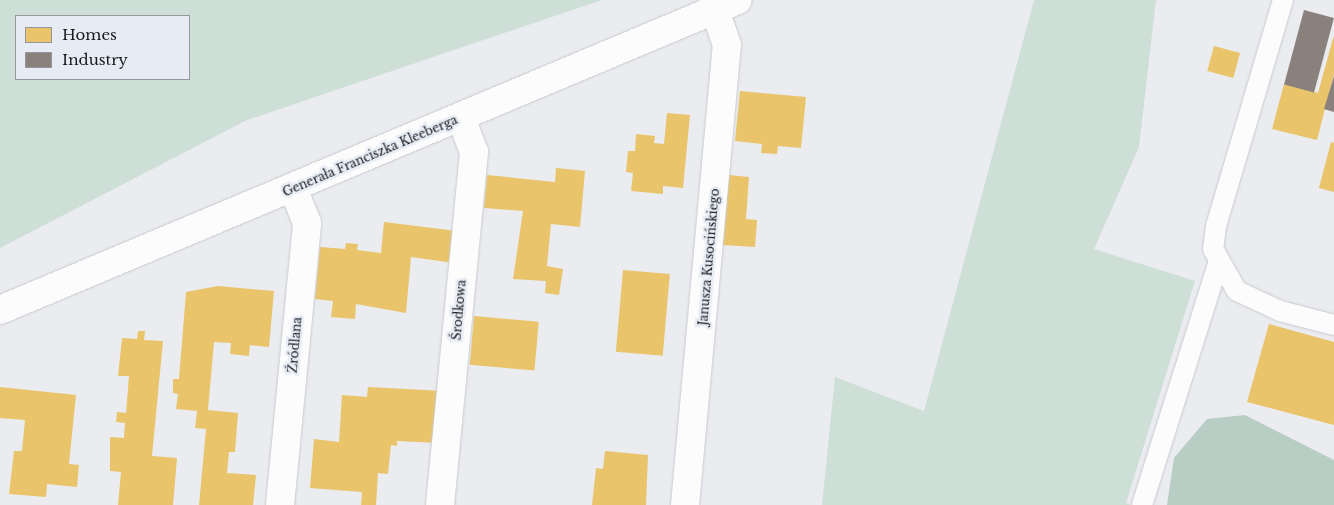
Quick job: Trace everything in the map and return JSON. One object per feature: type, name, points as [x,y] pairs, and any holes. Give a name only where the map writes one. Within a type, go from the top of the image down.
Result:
[{"type":"street","name":"Generała Franciszka Kleeberga","points":[[0,310],[726,6]]},
{"type":"street","name":"Janusza Kusocińskiego","points":[[685,505],[727,45],[726,6]]},
{"type":"street","name":"Środkowa","points":[[440,505],[474,152],[461,118]]},
{"type":"street","name":"Źródlana","points":[[280,505],[307,223],[293,188]]},
{"type":"lane","points":[[1283,0],[1216,226],[1213,249],[1218,264],[1237,291],[1280,311],[1334,325]]},
{"type":"lane","points":[[1142,505],[1218,264]]},
{"type":"green space","points":[[0,0],[602,0],[247,120],[0,248]]},
{"type":"green space","points":[[1034,0],[1156,0],[1139,147],[1094,249],[1195,281],[1126,503],[1131,505],[822,505],[835,377],[924,411]]},
{"type":"green space","points":[[1245,415],[1334,460],[1334,505],[1167,505],[1174,458],[1207,419]]},
{"type":"building: Homes","points":[[1334,35],[1334,74],[1317,140],[1272,129],[1284,84],[1318,93]]},
{"type":"building: Homes","points":[[1214,46],[1240,53],[1233,78],[1207,71]]},
{"type":"building: Homes","points":[[740,91],[806,97],[801,148],[778,146],[777,154],[761,153],[762,144],[735,141]]},
{"type":"building: Homes","points":[[667,113],[690,115],[683,188],[663,186],[663,194],[631,191],[633,173],[626,172],[628,151],[635,151],[636,134],[655,136],[654,143],[664,144]]},
{"type":"building: Homes","points":[[1331,142],[1334,143],[1334,192],[1319,188]]},
{"type":"building: Homes","points":[[556,168],[585,171],[580,227],[551,224],[547,266],[563,269],[559,295],[545,293],[546,281],[513,279],[523,211],[484,208],[487,175],[555,182]]},
{"type":"building: Homes","points":[[729,175],[749,177],[746,219],[757,220],[755,247],[722,245]]},
{"type":"building: Homes","points":[[384,222],[457,231],[454,263],[411,257],[406,313],[356,304],[355,319],[331,317],[333,301],[315,299],[320,247],[345,249],[346,243],[358,244],[357,250],[381,253]]},
{"type":"building: Homes","points":[[623,270],[670,274],[663,356],[616,352]]},
{"type":"building: Homes","points":[[218,286],[274,291],[269,347],[250,345],[249,356],[230,354],[231,343],[214,342],[208,410],[238,413],[235,452],[229,452],[227,473],[256,475],[253,505],[199,505],[206,429],[195,428],[197,411],[176,409],[178,394],[173,393],[173,379],[179,379],[186,292]]},
{"type":"building: Homes","points":[[474,316],[539,322],[534,370],[470,365]]},
{"type":"building: Homes","points":[[1269,324],[1334,342],[1334,425],[1247,402]]},
{"type":"building: Homes","points":[[138,331],[145,331],[144,340],[163,341],[152,456],[177,458],[173,505],[118,505],[121,472],[110,471],[110,437],[124,438],[125,423],[116,422],[117,412],[126,413],[129,376],[118,376],[122,338],[137,339]]},
{"type":"building: Homes","points":[[0,387],[76,395],[69,464],[79,465],[77,487],[47,484],[46,497],[9,494],[14,451],[22,451],[25,420],[0,418]]},
{"type":"building: Homes","points":[[368,387],[443,391],[437,443],[397,441],[397,446],[391,445],[388,474],[378,473],[376,505],[361,505],[362,492],[310,488],[314,439],[339,442],[342,395],[367,397]]},
{"type":"building: Homes","points":[[605,451],[648,455],[646,505],[592,505],[596,468],[603,469]]},
{"type":"building: Industry","points":[[1304,10],[1334,18],[1314,92],[1284,84]]},
{"type":"building: Industry","points":[[1334,76],[1334,112],[1324,109]]}]
